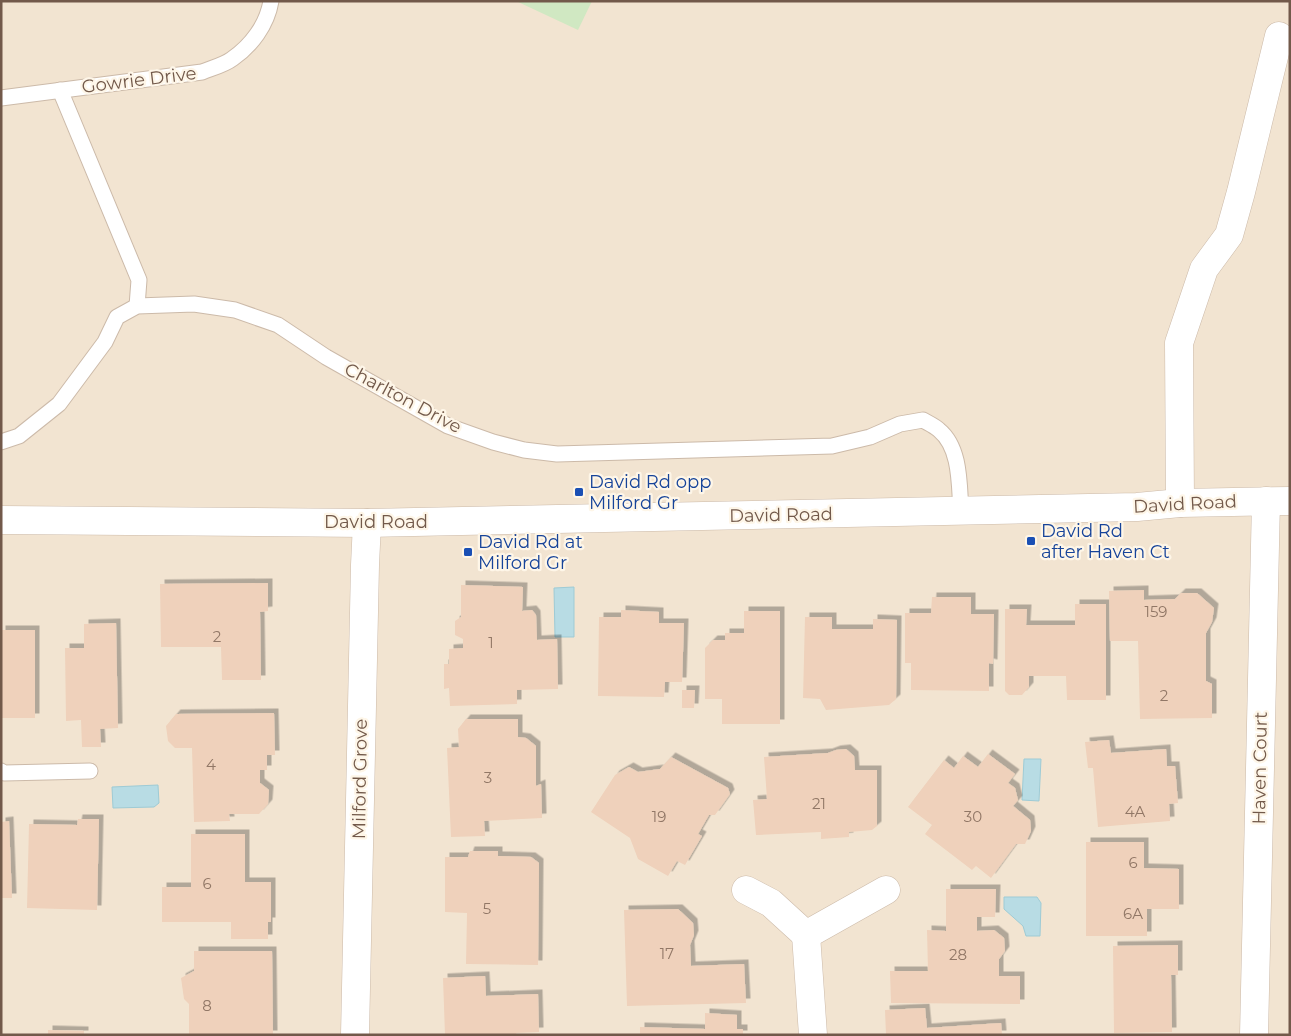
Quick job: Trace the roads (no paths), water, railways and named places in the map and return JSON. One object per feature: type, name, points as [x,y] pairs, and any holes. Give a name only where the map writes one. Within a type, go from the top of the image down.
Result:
[{"type":"street","points":[[1180,503],[1178,343],[1204,269],[1229,235],[1279,36]]},
{"type":"street","name":"David Road","points":[[1,520],[367,523],[1137,507],[1180,503],[1278,501]]},
{"type":"street","name":"Haven Court","points":[[1254,1035],[1278,501]]},
{"type":"street","name":"Milford Grove","points":[[355,1035],[364,574],[367,523]]},
{"type":"street","points":[[746,890],[771,903],[806,935],[813,1035]]},
{"type":"street","points":[[806,935],[886,890]]},
{"type":"lane","name":"Gowrie Drive","points":[[1,98],[202,72],[231,60],[255,40],[270,11],[271,1]]},
{"type":"lane","points":[[1,442],[19,436],[59,404],[105,342],[117,317],[137,306],[139,280],[60,90]]},
{"type":"lane","name":"Charlton Drive","points":[[137,306],[194,304],[235,310],[278,325],[326,356],[448,426],[493,442],[524,450],[557,454],[832,446],[870,437],[900,424],[923,420],[940,431],[952,446],[957,467],[961,511]]},
{"type":"lane","points":[[1,771],[90,772]]},
{"type":"water","points":[[574,587],[574,637],[555,637],[554,588]]},
{"type":"water","points":[[1024,759],[1041,759],[1039,801],[1022,800]]},
{"type":"water","points":[[158,785],[159,803],[154,807],[113,808],[112,787]]},
{"type":"water","points":[[1004,897],[1037,897],[1041,903],[1040,936],[1026,936],[1023,926],[1004,909]]},
{"type":"place","name":"David Rd opp Milford Gr","points":[[579,492]]},
{"type":"place","name":"David Rd after Haven Ct","points":[[1031,541]]},
{"type":"place","name":"David Rd at Milford Gr","points":[[468,552]]}]
